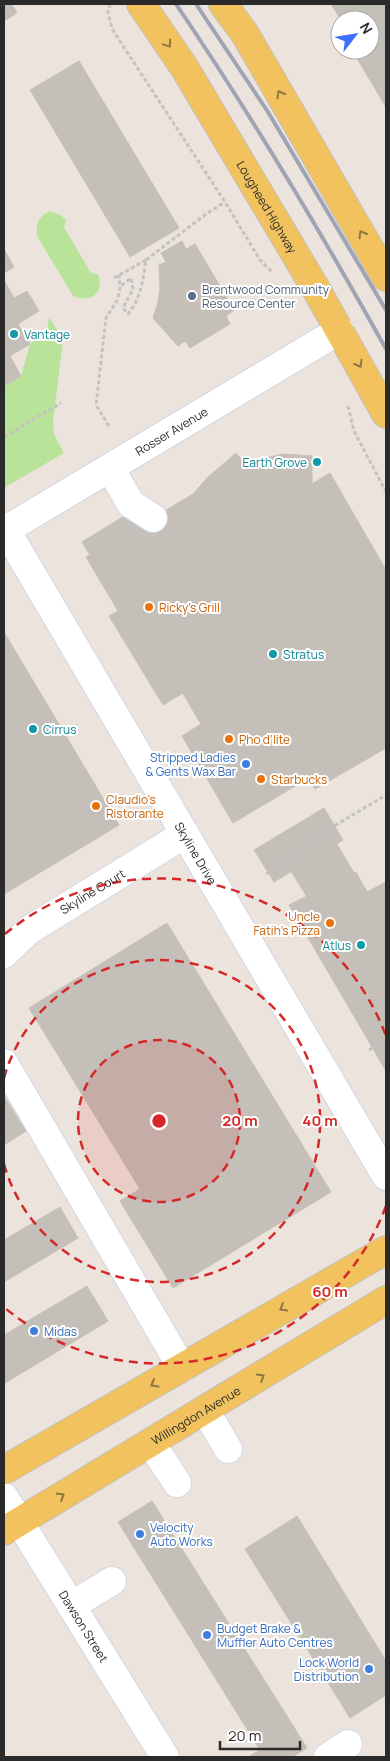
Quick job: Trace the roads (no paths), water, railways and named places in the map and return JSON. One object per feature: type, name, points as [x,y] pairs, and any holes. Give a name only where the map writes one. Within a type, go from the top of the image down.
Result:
[{"type":"main road","name":"Lougheed Highway","points":[[141,4],[184,67],[340,330],[386,414]]},
{"type":"main road","points":[[223,4],[245,34],[386,276]]},
{"type":"main road","points":[[4,1470],[386,1250]]},
{"type":"main road","name":"Willingdon Avenue","points":[[12,1526],[386,1300]]},
{"type":"street","name":"Rosser Avenue","points":[[5,531],[340,330]]},
{"type":"street","points":[[110,468],[131,504],[153,518]]},
{"type":"street","name":"Skyline Drive","points":[[5,531],[386,1176]]},
{"type":"street","name":"Skyline Court","points":[[4,954],[29,930],[185,834]]},
{"type":"street","points":[[4,1063],[182,1368]]},
{"type":"street","points":[[205,1410],[228,1449]]},
{"type":"street","points":[[151,1443],[177,1483]]},
{"type":"street","name":"Dawson Street","points":[[4,1497],[12,1526],[71,1606],[165,1757]]},
{"type":"street","points":[[71,1606],[112,1581]]},
{"type":"railway","points":[[176,4],[285,174],[386,349]]},
{"type":"railway","points":[[196,4],[268,112],[386,310]]},
{"type":"place","name":"Brentwood Community Resource Center","points":[[192,296]]},
{"type":"place","name":"Vantage","points":[[14,334]]},
{"type":"place","name":"Earth Grove","points":[[317,462]]},
{"type":"place","name":"Ricky's Grill","points":[[149,607]]},
{"type":"place","name":"Stratus","points":[[273,654]]},
{"type":"place","name":"Cirrus","points":[[33,729]]},
{"type":"place","name":"Pho d'lite","points":[[229,739]]},
{"type":"place","name":"Stripped Ladies & Gents Wax Bar","points":[[246,764]]},
{"type":"place","name":"Starbucks","points":[[261,779]]},
{"type":"place","name":"Claudio's Ristorante","points":[[96,806]]},
{"type":"place","name":"Uncle Fatih's Pizza","points":[[330,923]]},
{"type":"place","name":"Atlus","points":[[361,945]]},
{"type":"place","name":"Midas","points":[[34,1331]]},
{"type":"place","name":"Velocity Auto Works","points":[[140,1534]]},
{"type":"place","name":"Budget Brake & Muffler Auto Centres","points":[[207,1635]]},
{"type":"place","name":"Lock World Distribution","points":[[369,1669]]}]
